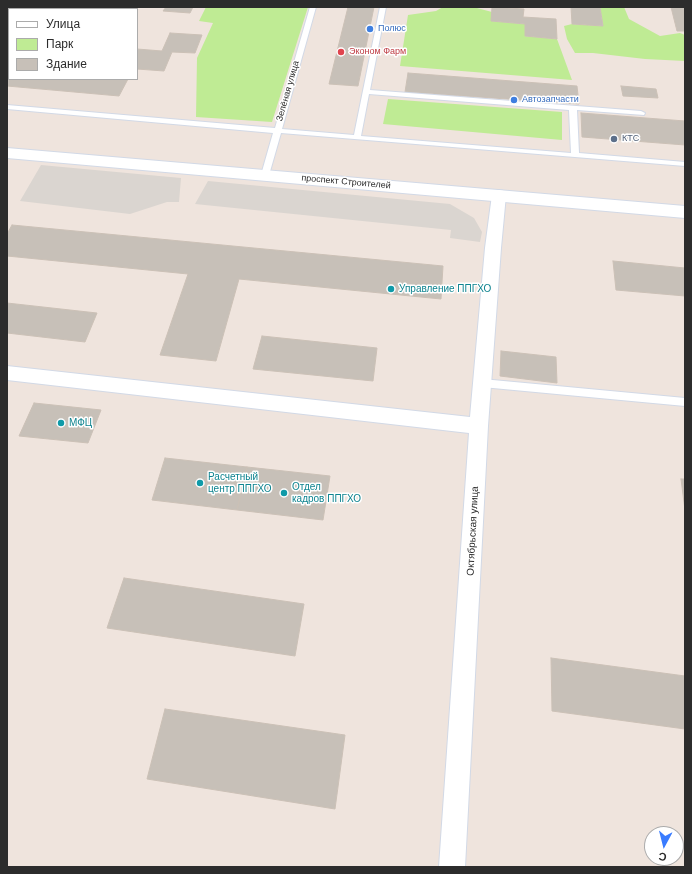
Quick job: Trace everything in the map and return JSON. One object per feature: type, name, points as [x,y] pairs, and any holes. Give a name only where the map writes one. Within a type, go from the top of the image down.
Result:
[{"type":"street","name":"проспект Строителей","points":[[7,153],[685,212]]},
{"type":"street","name":"Октябрьская улица","points":[[452,867],[482,383],[499,195]]},
{"type":"street","points":[[7,374],[479,426]]},
{"type":"lane","name":"Зелёная улица","points":[[265,175],[313,7]]},
{"type":"lane","points":[[357,138],[383,7]]},
{"type":"lane","points":[[366,92],[641,113]]},
{"type":"lane","points":[[7,107],[357,138],[685,164]]},
{"type":"lane","points":[[573,108],[575,155]]},
{"type":"lane","points":[[482,383],[685,402]]},
{"type":"green space","points":[[206,7],[308,7],[272,122],[196,117],[197,58],[213,23],[199,21]]},
{"type":"green space","points":[[443,7],[473,7],[492,12],[492,21],[525,24],[525,36],[557,39],[572,80],[400,66],[408,15],[436,11]]},
{"type":"green space","points":[[600,7],[624,7],[629,19],[660,36],[680,33],[685,35],[685,61],[645,59],[593,53],[575,53],[567,39],[564,26],[572,24],[603,26]]},
{"type":"green space","points":[[388,99],[562,112],[562,140],[383,124]]},
{"type":"shaded area","points":[[41,165],[181,178],[179,202],[167,202],[130,214],[20,201]]},
{"type":"shaded area","points":[[208,181],[450,204],[474,218],[482,232],[480,242],[450,238],[451,230],[195,204]]},
{"type":"building","points":[[166,7],[193,7],[190,13],[163,11]]},
{"type":"building","points":[[348,7],[374,7],[358,86],[329,84]]},
{"type":"building","points":[[492,7],[524,9],[523,17],[556,19],[557,39],[525,36],[525,24],[491,21]]},
{"type":"building","points":[[571,7],[600,7],[603,26],[572,24]]},
{"type":"building","points":[[671,7],[685,7],[685,31],[677,31]]},
{"type":"building","points":[[170,33],[202,35],[195,53],[172,52],[164,71],[138,69],[138,49],[162,51]]},
{"type":"building","points":[[7,67],[8,80],[127,80],[119,96],[7,86]]},
{"type":"building","points":[[408,73],[577,86],[579,104],[405,92]]},
{"type":"building","points":[[621,86],[656,89],[658,98],[623,96]]},
{"type":"building","points":[[581,113],[685,121],[685,145],[582,137]]},
{"type":"building","name":"Управление ППГХО","points":[[12,225],[443,266],[441,299],[239,279],[216,361],[160,355],[188,274],[7,256],[7,234]]},
{"type":"building","points":[[613,261],[685,268],[685,296],[616,290]]},
{"type":"building","points":[[7,303],[97,313],[85,342],[7,333]]},
{"type":"building","points":[[262,336],[377,348],[373,381],[253,369]]},
{"type":"building","points":[[501,351],[556,357],[557,383],[500,376]]},
{"type":"building","name":"МФЦ","points":[[34,403],[101,410],[88,443],[19,436]]},
{"type":"building","name":"Расчетный центр ППГХО","points":[[165,458],[247,467],[237,510],[152,500]]},
{"type":"building","name":"Отдел кадров ППГХО","points":[[247,467],[330,476],[323,520],[237,510]]},
{"type":"building","points":[[681,479],[685,479],[685,510]]},
{"type":"building","points":[[124,578],[304,604],[295,656],[107,628]]},
{"type":"building","points":[[551,658],[685,676],[685,729],[552,711]]},
{"type":"building","points":[[165,709],[345,735],[335,809],[147,779]]},
{"type":"place","name":"Полюс","points":[[370,29]]},
{"type":"place","name":"Эконом Фарм","points":[[341,52]]},
{"type":"place","name":"Автозапчасти","points":[[514,100]]},
{"type":"place","name":"КТС","points":[[614,139]]},
{"type":"place","name":"Управление ППГХО","points":[[391,289]]},
{"type":"place","name":"МФЦ","points":[[61,423]]},
{"type":"place","name":"Расчетный центр ППГХО","points":[[200,483]]},
{"type":"place","name":"Отдел кадров ППГХО","points":[[284,493]]}]
